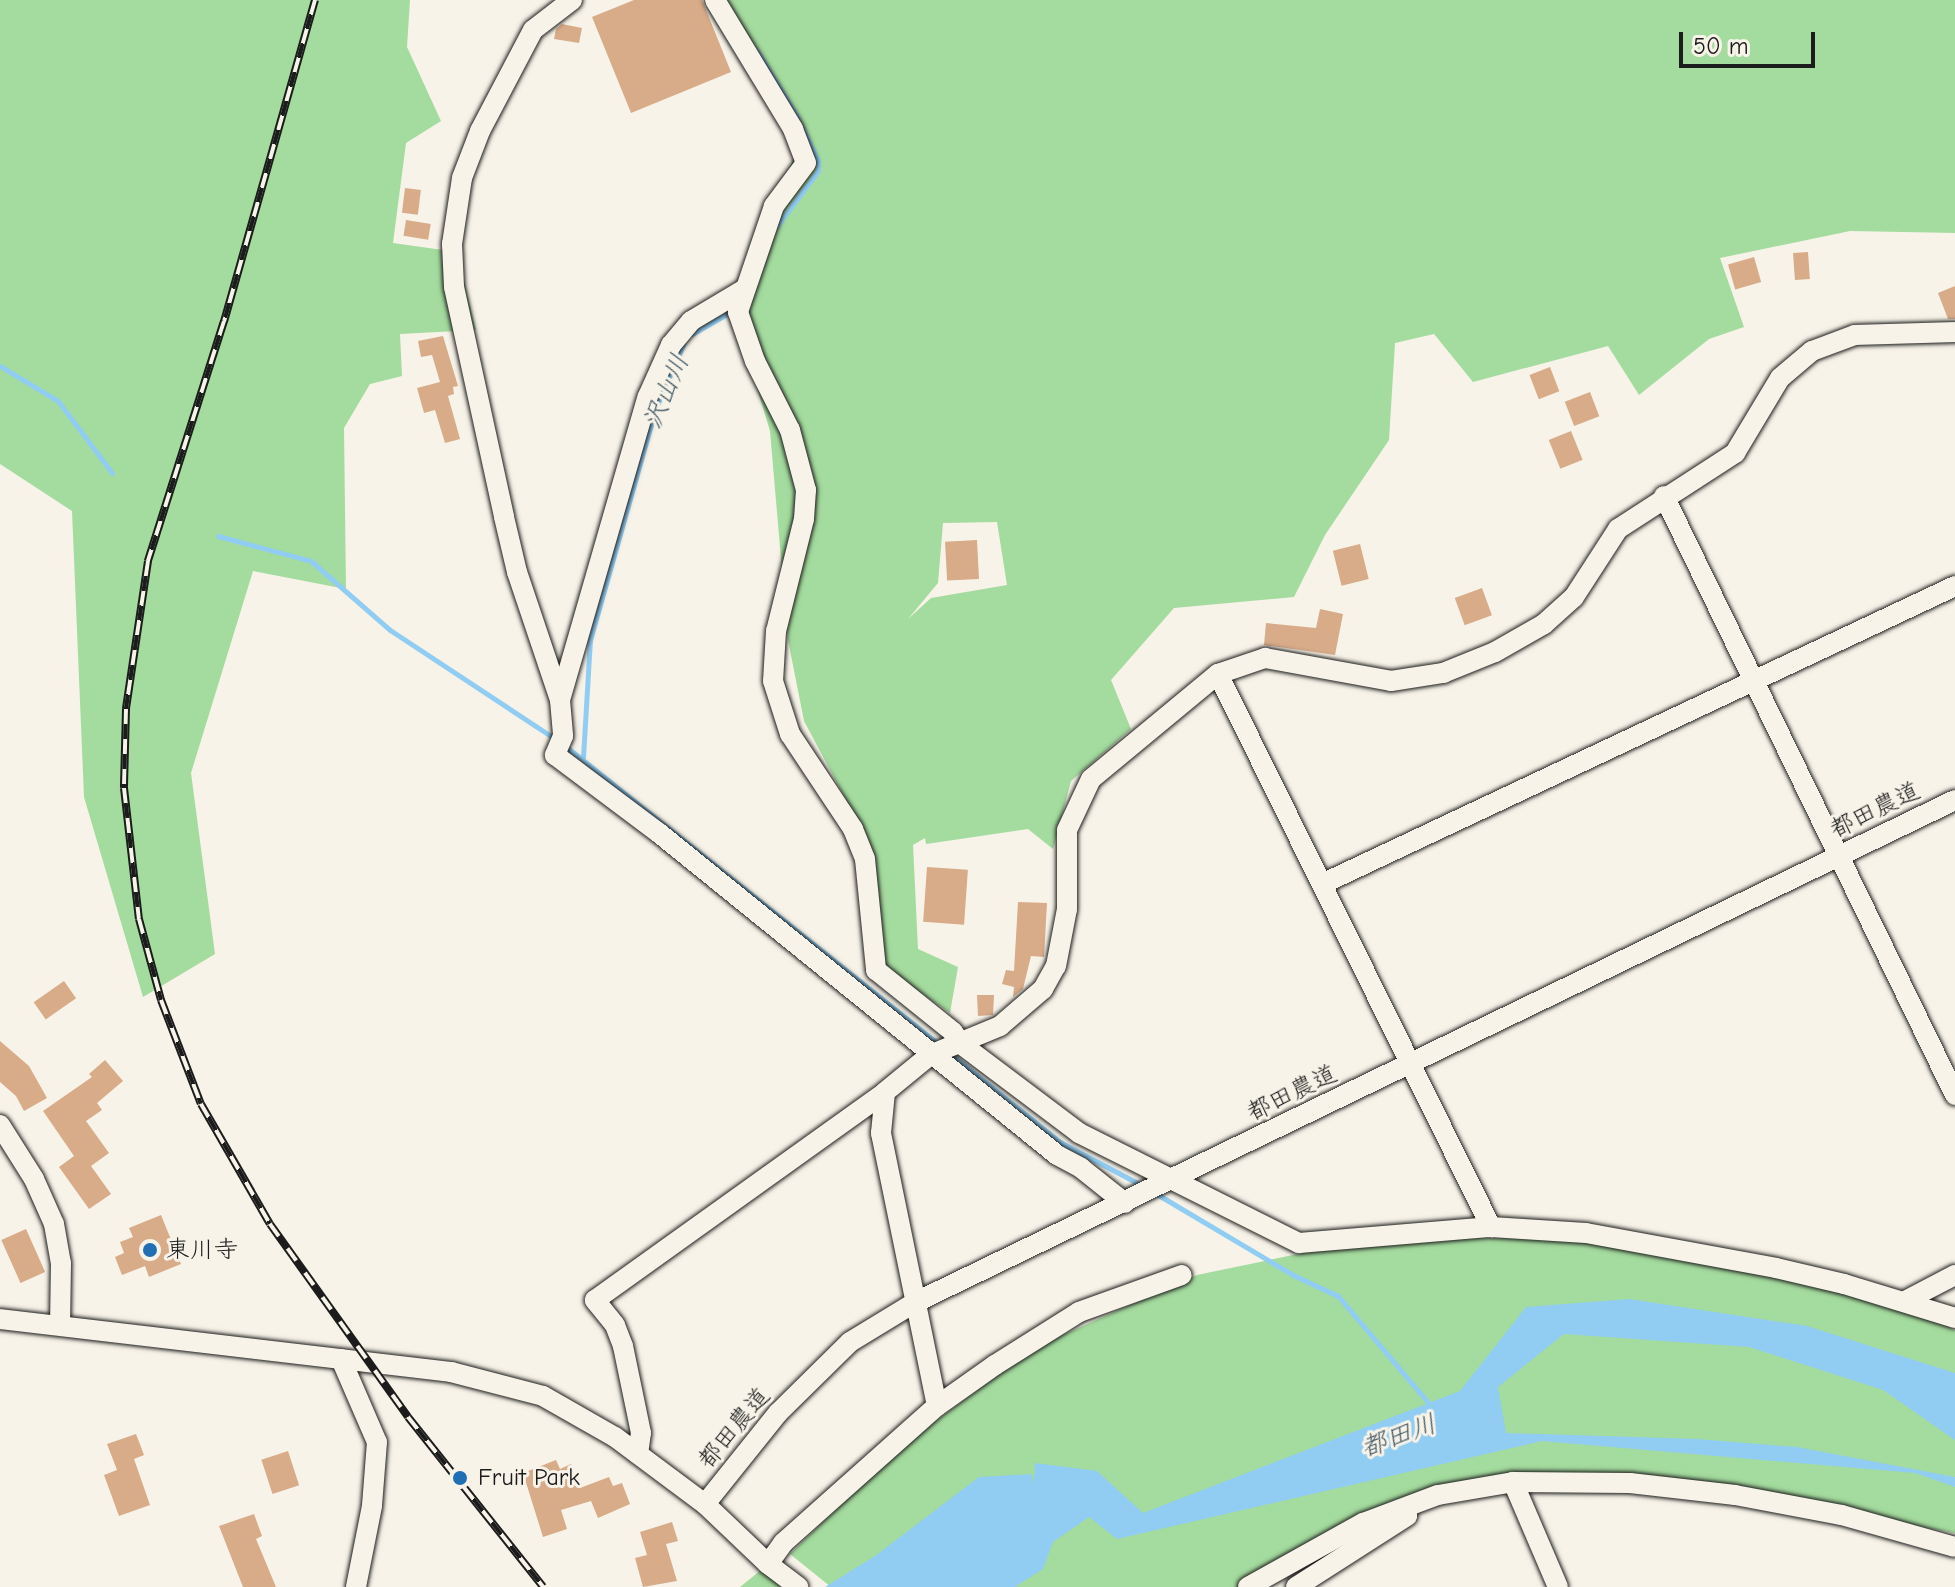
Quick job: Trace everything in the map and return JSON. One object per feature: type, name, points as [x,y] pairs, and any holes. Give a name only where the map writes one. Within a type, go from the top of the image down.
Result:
[{"type":"street","points":[[572,0],[533,30],[480,131],[462,178],[452,244],[454,287],[517,572],[560,700],[563,736],[555,755],[945,1050],[1079,1133],[1168,1182],[1299,1243],[1491,1227],[1586,1233],[1776,1268],[1905,1301],[1955,1318]]},
{"type":"street","points":[[715,0],[793,129],[806,163],[774,206],[740,300],[755,361],[790,430],[806,490],[804,519],[772,657],[779,709],[790,734],[853,829],[865,859],[876,970],[953,1032],[945,1050]]},
{"type":"street","points":[[560,700],[648,396],[671,345],[691,321],[740,300]]},
{"type":"street","points":[[638,1454],[641,1433],[623,1346],[615,1325],[595,1300],[945,1050],[1000,1026],[1024,1009],[1043,989],[1056,966],[1067,909],[1067,830],[1091,779],[1218,674],[1265,658],[1391,681],[1443,673],[1495,652],[1544,624],[1574,597],[1618,529],[1664,496],[1735,453],[1780,378],[1812,351],[1855,335],[1955,332]]},
{"type":"street","points":[[1664,496],[1955,1095]]},
{"type":"street","points":[[1322,884],[1955,586]]},
{"type":"street","points":[[1218,674],[1491,1227]]},
{"type":"street","name":"都田農道","points":[[705,1504],[778,1413],[850,1342],[914,1303],[1955,800]]},
{"type":"street","points":[[945,1050],[1057,1155],[1131,1200]]},
{"type":"street","points":[[885,1092],[881,1133],[937,1406]]},
{"type":"street","points":[[0,1125],[34,1179],[54,1224],[61,1263],[60,1324]]},
{"type":"street","points":[[768,1564],[783,1543],[937,1406],[1026,1344],[1079,1312],[1182,1275]]},
{"type":"street","points":[[1905,1301],[1955,1275]]},
{"type":"street","points":[[0,1319],[451,1372],[543,1396],[638,1454],[705,1504],[768,1564],[798,1587]]},
{"type":"street","points":[[341,1359],[377,1442],[372,1506],[356,1587]]},
{"type":"street","points":[[1513,1482],[1558,1587]]},
{"type":"street","points":[[1248,1587],[1328,1540],[1438,1495],[1513,1482],[1630,1483],[1735,1495],[1842,1515],[1955,1547]]},
{"type":"street","points":[[1296,1587],[1438,1495]]},
{"type":"green space","points":[[0,0],[410,0],[407,47],[441,121],[406,143],[393,243],[457,252],[476,330],[400,334],[402,376],[370,384],[344,428],[346,589],[253,571],[191,773],[215,954],[143,997],[84,797],[72,511],[0,464]]},
{"type":"green space","points":[[721,0],[1955,0],[1955,233],[1850,231],[1720,258],[1744,327],[1709,339],[1639,395],[1608,346],[1473,382],[1434,334],[1395,343],[1389,440],[1325,535],[1294,597],[1174,608],[1111,680],[1131,729],[1071,781],[1053,849],[1028,829],[926,844],[925,838],[913,845],[918,949],[958,967],[950,1013],[880,965],[851,809],[804,721],[788,640],[770,431],[737,322],[797,147]],"holes":[[[997,522],[1007,585],[931,598],[908,619],[938,583],[943,523]]]},
{"type":"green space","points":[[1545,1238],[1682,1254],[1914,1312],[1955,1330],[1955,1533],[1753,1498],[1650,1485],[1462,1489],[1245,1587],[831,1587],[790,1554],[898,1449],[1036,1347],[1197,1275],[1370,1239]]},
{"type":"green space","points":[[761,1570],[782,1587],[740,1587]]},
{"type":"water","name":"都田川","points":[[1629,1299],[1807,1326],[1955,1373],[1955,1440],[1883,1390],[1749,1347],[1564,1334],[1498,1387],[1506,1433],[1697,1439],[1797,1447],[1955,1477],[1955,1487],[1915,1473],[1542,1441],[1117,1539],[1089,1517],[1053,1542],[1043,1569],[1015,1587],[825,1587],[875,1556],[979,1477],[1032,1474],[1034,1484],[1035,1463],[1097,1471],[1143,1513],[1460,1391],[1526,1307]]},
{"type":"building","points":[[634,0],[702,0],[731,72],[631,113],[592,17]]},
{"type":"building","points":[[562,24],[582,28],[579,43],[554,39],[556,29]]},
{"type":"building","points":[[405,188],[421,190],[418,215],[402,213]]},
{"type":"building","points":[[406,220],[431,224],[428,240],[403,236]]},
{"type":"building","points":[[1808,252],[1810,279],[1795,280],[1793,253]]},
{"type":"building","points":[[1754,257],[1761,282],[1735,289],[1728,264]]},
{"type":"building","points":[[1955,286],[1955,319],[1948,319],[1938,293]]},
{"type":"building","points":[[443,336],[458,386],[453,387],[454,394],[448,396],[460,439],[445,443],[435,410],[424,413],[417,388],[440,382],[432,355],[421,357],[418,341]]},
{"type":"building","points":[[1550,367],[1559,391],[1539,399],[1529,375]]},
{"type":"building","points":[[1590,392],[1599,416],[1574,426],[1565,402]]},
{"type":"building","points":[[1571,431],[1583,460],[1560,469],[1549,440]]},
{"type":"building","points":[[977,540],[979,579],[947,581],[945,542]]},
{"type":"building","points":[[1360,544],[1369,579],[1342,586],[1333,551]]},
{"type":"building","points":[[1482,588],[1492,615],[1465,625],[1455,598]]},
{"type":"building","points":[[1320,609],[1343,614],[1335,655],[1264,645],[1266,623],[1316,628]]},
{"type":"building","points":[[927,867],[968,870],[964,925],[923,922]]},
{"type":"building","points":[[1018,902],[1047,903],[1044,957],[1031,956],[1023,989],[1013,997],[1014,987],[1002,984],[1006,970],[1014,971]]},
{"type":"building","points":[[64,981],[76,998],[46,1019],[34,1002]]},
{"type":"building","points":[[977,995],[994,995],[993,1015],[978,1016]]},
{"type":"building","points":[[0,1041],[29,1066],[47,1098],[24,1111],[16,1096],[0,1082]]},
{"type":"building","points":[[105,1060],[123,1081],[97,1103],[102,1110],[86,1121],[109,1153],[91,1166],[111,1194],[89,1209],[59,1167],[74,1156],[43,1111],[92,1077],[89,1074]]},
{"type":"building","points":[[161,1215],[181,1264],[149,1277],[145,1266],[122,1275],[115,1257],[124,1253],[120,1242],[133,1237],[129,1228]]},
{"type":"building","points":[[26,1229],[45,1272],[20,1283],[1,1240]]},
{"type":"building","points":[[136,1434],[144,1455],[134,1459],[150,1505],[119,1516],[104,1475],[117,1470],[107,1444]]},
{"type":"building","points":[[288,1451],[299,1485],[272,1494],[261,1460]]},
{"type":"building","points":[[556,1460],[560,1469],[571,1464],[580,1488],[609,1477],[613,1486],[622,1483],[630,1504],[598,1518],[591,1501],[561,1510],[567,1529],[543,1537],[523,1473]]},
{"type":"building","points":[[254,1514],[262,1536],[256,1539],[276,1587],[243,1587],[219,1526]]},
{"type":"building","points":[[672,1522],[678,1541],[666,1544],[677,1581],[643,1587],[635,1558],[647,1555],[640,1532]]},
{"type":"waterway","name":"沢山川","points":[[757,51],[798,118]]},
{"type":"waterway","name":"沢山川","points":[[776,227],[818,171],[818,160],[802,127]]},
{"type":"waterway","name":"沢山川","points":[[692,334],[732,311]]},
{"type":"waterway","name":"沢山川","points":[[583,757],[590,640],[656,407],[683,345]]},
{"type":"waterway","points":[[0,366],[58,401],[112,473]]},
{"type":"waterway","points":[[218,536],[311,561],[390,630],[555,739]]},
{"type":"waterway","points":[[564,745],[940,1045]]},
{"type":"waterway","points":[[948,1052],[1060,1142],[1143,1186]]},
{"type":"waterway","name":"都田川","points":[[1155,1193],[1293,1275],[1338,1296],[1431,1406]]},
{"type":"railway","points":[[315,0],[224,321],[148,561],[126,709],[124,788],[139,919],[161,1000],[201,1104],[270,1224],[408,1417],[543,1587]]},
{"type":"place","name":"東川寺","points":[[150,1250]]},
{"type":"place","name":"Fruit Park","points":[[460,1478]]}]
